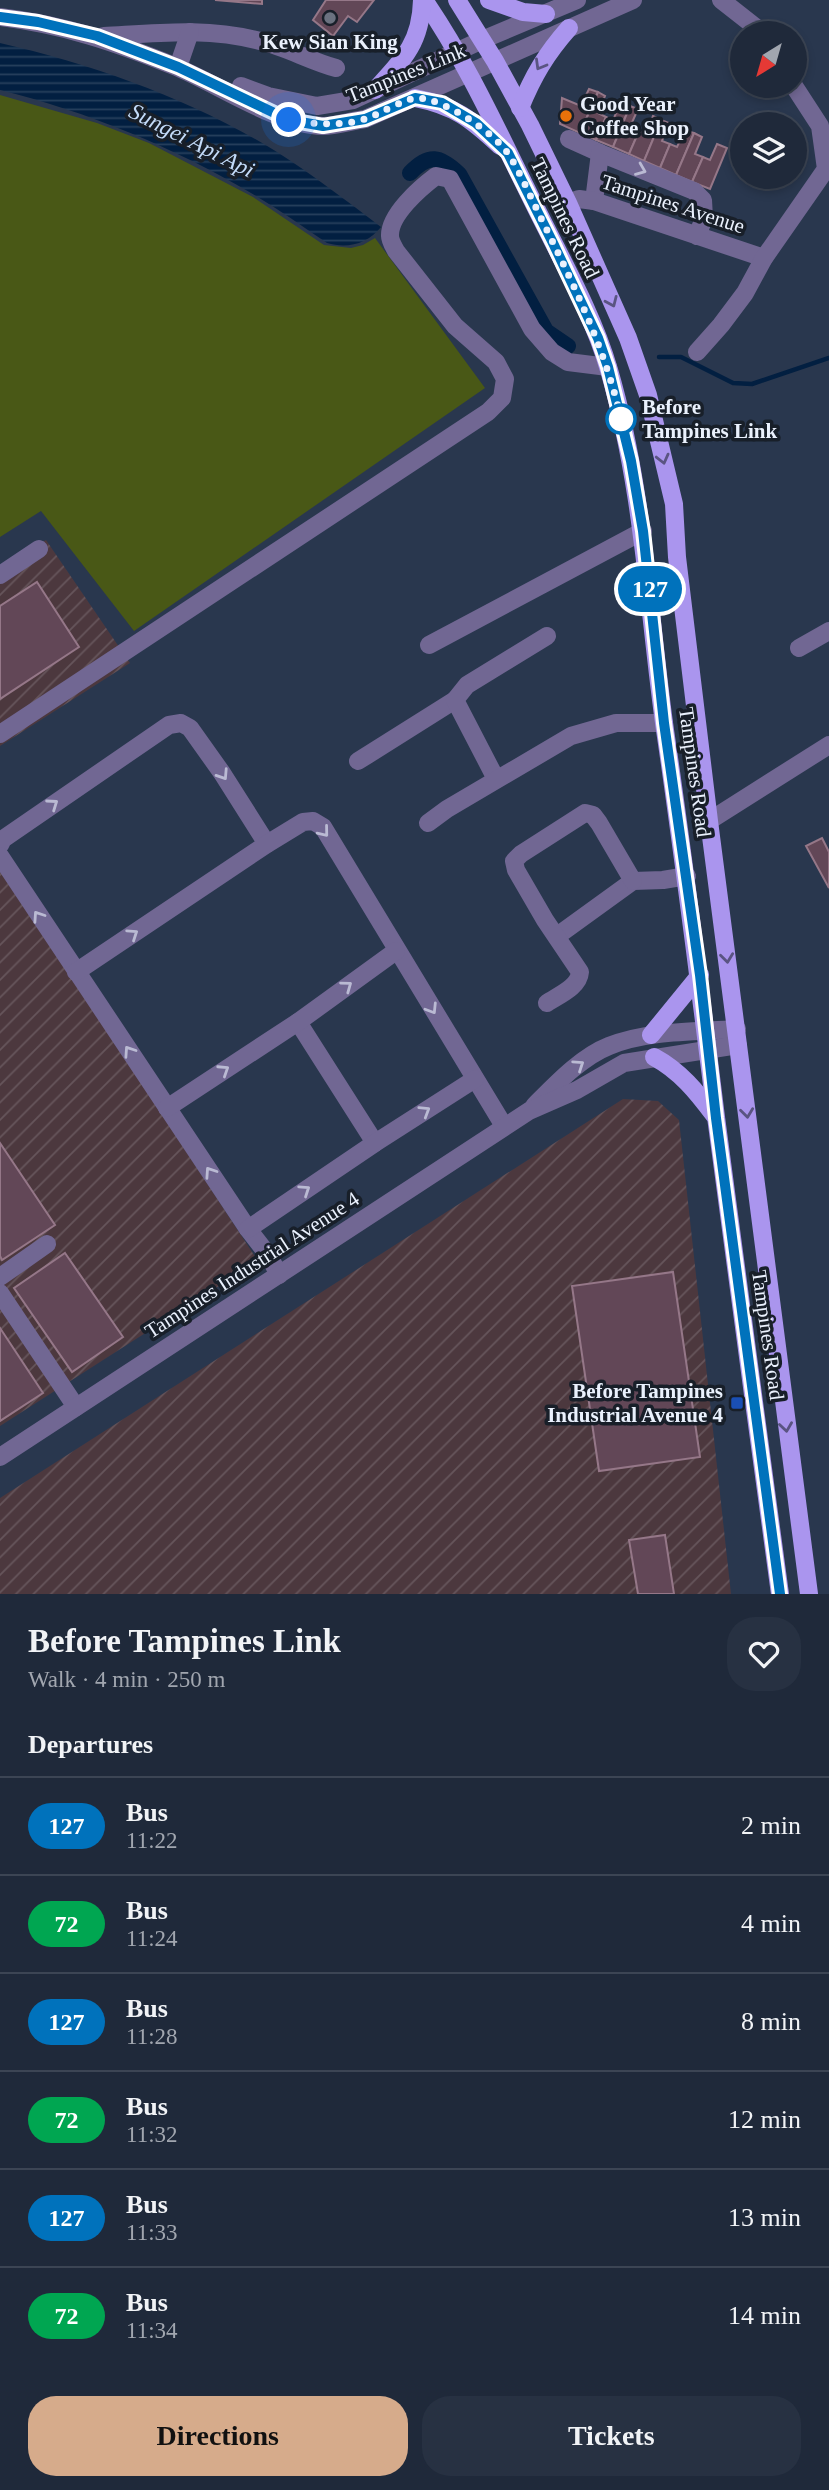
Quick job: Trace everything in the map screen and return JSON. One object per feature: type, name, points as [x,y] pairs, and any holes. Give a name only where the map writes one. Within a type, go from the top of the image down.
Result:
[{"type":"main road","name":"Tampines Road","points":[[423,0],[470,73],[598,338],[608,367],[631,461],[643,531],[664,723],[687,876],[716,1118],[780,1594]]},
{"type":"main road","points":[[375,90],[401,63],[415,40],[421,24],[423,0]]},
{"type":"main road","name":"Tampines Road","points":[[457,0],[495,61],[568,203],[640,369],[674,504],[677,557],[709,821],[809,1594]]},
{"type":"main road","points":[[489,0],[524,12],[546,13]]},
{"type":"main road","points":[[520,108],[530,82],[546,55],[569,28]]},
{"type":"main road","points":[[415,98],[442,103],[476,123],[508,153]]},
{"type":"main road","points":[[651,1035],[700,975]]},
{"type":"main road","points":[[654,1057],[666,1063],[696,1090],[716,1118]]},
{"type":"street","name":"Tampines Link","points":[[178,67],[223,79],[268,96],[317,106],[353,100],[482,40],[577,0]]},
{"type":"street","name":"Tampines Link","points":[[0,17],[38,22],[97,36],[178,67],[289,120],[323,126],[365,119],[633,0]]},
{"type":"street","points":[[721,0],[747,21]]},
{"type":"street","points":[[740,0],[754,21]]},
{"type":"street","points":[[97,36],[210,31],[292,50],[336,68]]},
{"type":"street","points":[[178,67],[190,32]]},
{"type":"street","points":[[697,352],[745,293],[764,258],[826,169],[820,126],[802,98]]},
{"type":"street","points":[[569,139],[694,191],[703,200],[704,218],[697,236]]},
{"type":"street","points":[[594,201],[600,153]]},
{"type":"street","points":[[0,734],[488,412],[502,398],[505,379],[496,362],[454,326],[396,251],[390,238],[393,220],[423,185],[436,176],[450,179],[532,329],[551,352],[568,362],[608,367]]},
{"type":"street","name":"Tampines Avenue","points":[[568,203],[579,198],[594,201],[764,258]]},
{"type":"street","points":[[429,645],[643,531]]},
{"type":"street","points":[[0,575],[39,549]]},
{"type":"street","points":[[799,648],[829,631]]},
{"type":"street","points":[[358,761],[455,700],[467,685],[547,636]]},
{"type":"street","points":[[455,700],[496,779]]},
{"type":"street","points":[[0,845],[3,839],[169,725],[181,723],[190,728],[214,761],[267,844]]},
{"type":"street","points":[[428,823],[496,779],[571,736],[616,723],[664,723]]},
{"type":"street","points":[[709,821],[829,745]]},
{"type":"street","points":[[547,1003],[580,979],[580,972],[545,920],[516,870],[514,861],[585,813],[593,815],[599,823],[633,881]]},
{"type":"street","points":[[76,972],[267,844],[303,822],[313,821],[323,827],[504,1126]]},
{"type":"street","points":[[0,856],[269,1256],[279,1275]]},
{"type":"street","points":[[557,936],[633,881],[687,876]]},
{"type":"street","points":[[167,1108],[298,1021],[396,951]]},
{"type":"street","points":[[298,1021],[374,1143]]},
{"type":"street","name":"Tampines Industrial Avenue 4","points":[[529,1111],[566,1073],[606,1046],[651,1035],[707,1040],[737,1037]]},
{"type":"street","name":"Tampines Industrial Avenue 4","points":[[0,1457],[529,1111],[578,1090],[624,1063],[654,1057],[707,1040]]},
{"type":"street","points":[[248,1228],[475,1079]]},
{"type":"street","points":[[0,1277],[47,1244]]},
{"type":"street","points":[[0,1293],[76,1407]]},
{"type":"shaded area","points":[[46,540],[130,663],[0,746],[0,570]]},
{"type":"shaded area","points":[[0,867],[258,1261],[0,1426]]},
{"type":"shaded area","points":[[623,1099],[658,1101],[679,1120],[731,1594],[0,1594],[0,1498]]},
{"type":"green space","points":[[0,95],[97,123],[149,143],[253,197],[324,245],[351,248],[375,238],[485,388],[134,631],[41,511],[0,537]]},
{"type":"water","points":[[0,43],[108,73],[212,116],[277,152],[381,227],[370,238],[357,244],[327,243],[251,193],[161,146],[98,120],[0,90]]},
{"type":"building","points":[[215,0],[262,0],[262,4]]},
{"type":"building","name":"Kew Sian King","points":[[326,0],[374,0],[357,22],[348,16],[333,36],[313,20]]},
{"type":"building","points":[[589,89],[598,92],[580,133],[560,124],[562,98],[581,106]]},
{"type":"building","points":[[598,92],[605,96],[598,113],[606,117],[596,140],[580,133]]},
{"type":"building","points":[[621,102],[630,106],[613,147],[596,140],[606,117],[613,120]]},
{"type":"building","points":[[630,106],[638,109],[630,127],[639,131],[629,154],[613,147]]},
{"type":"building","points":[[653,116],[661,120],[644,161],[629,154],[639,131],[646,134]]},
{"type":"building","points":[[661,120],[669,123],[662,141],[670,144],[660,168],[644,161]]},
{"type":"building","points":[[685,130],[694,133],[676,175],[660,168],[670,144],[677,147]]},
{"type":"building","points":[[694,133],[702,137],[695,154],[703,157],[692,182],[676,175]]},
{"type":"building","points":[[717,144],[727,148],[710,189],[692,182],[703,157],[710,160]]},
{"type":"building","points":[[37,582],[79,647],[0,699],[0,606]]},
{"type":"building","points":[[822,838],[829,852],[829,888],[806,846]]},
{"type":"building","points":[[0,1143],[55,1225],[2,1260],[0,1256]]},
{"type":"building","points":[[65,1253],[123,1337],[72,1372],[14,1288]]},
{"type":"building","points":[[673,1272],[700,1457],[599,1471],[572,1286]]},
{"type":"building","points":[[0,1328],[43,1393],[0,1421]]},
{"type":"building","points":[[665,1535],[674,1594],[638,1594],[629,1540]]},
{"type":"waterway","name":"Sungei Api Api","points":[[410,173],[423,162],[434,159],[446,163],[459,174],[546,331],[568,346]]},
{"type":"waterway","name":"Sungei Api Api","points":[[659,357],[681,357],[733,383],[752,384],[829,358]]},
{"type":"bus line","name":"127","points":[[0,17],[38,22],[97,36],[178,67],[289,120],[323,126],[365,119],[415,98],[442,103],[476,123],[508,153],[553,243],[598,338],[608,367],[631,461],[643,531],[664,723],[687,876],[716,1118],[780,1594]]},
{"type":"place","name":"Kew Sian King","points":[[330,18]]},
{"type":"place","name":"Good Year Coffee Shop","points":[[566,116]]},
{"type":"place","name":"Before Tampines Link","points":[[621,419]]},
{"type":"place","name":"Before Tampines Industrial Avenue 4","points":[[737,1403]]},
{"type":"route","points":[[289,120],[323,126],[365,119],[415,98],[442,103],[476,123],[508,153],[553,243],[598,338],[622,423],[621,419]]}]
